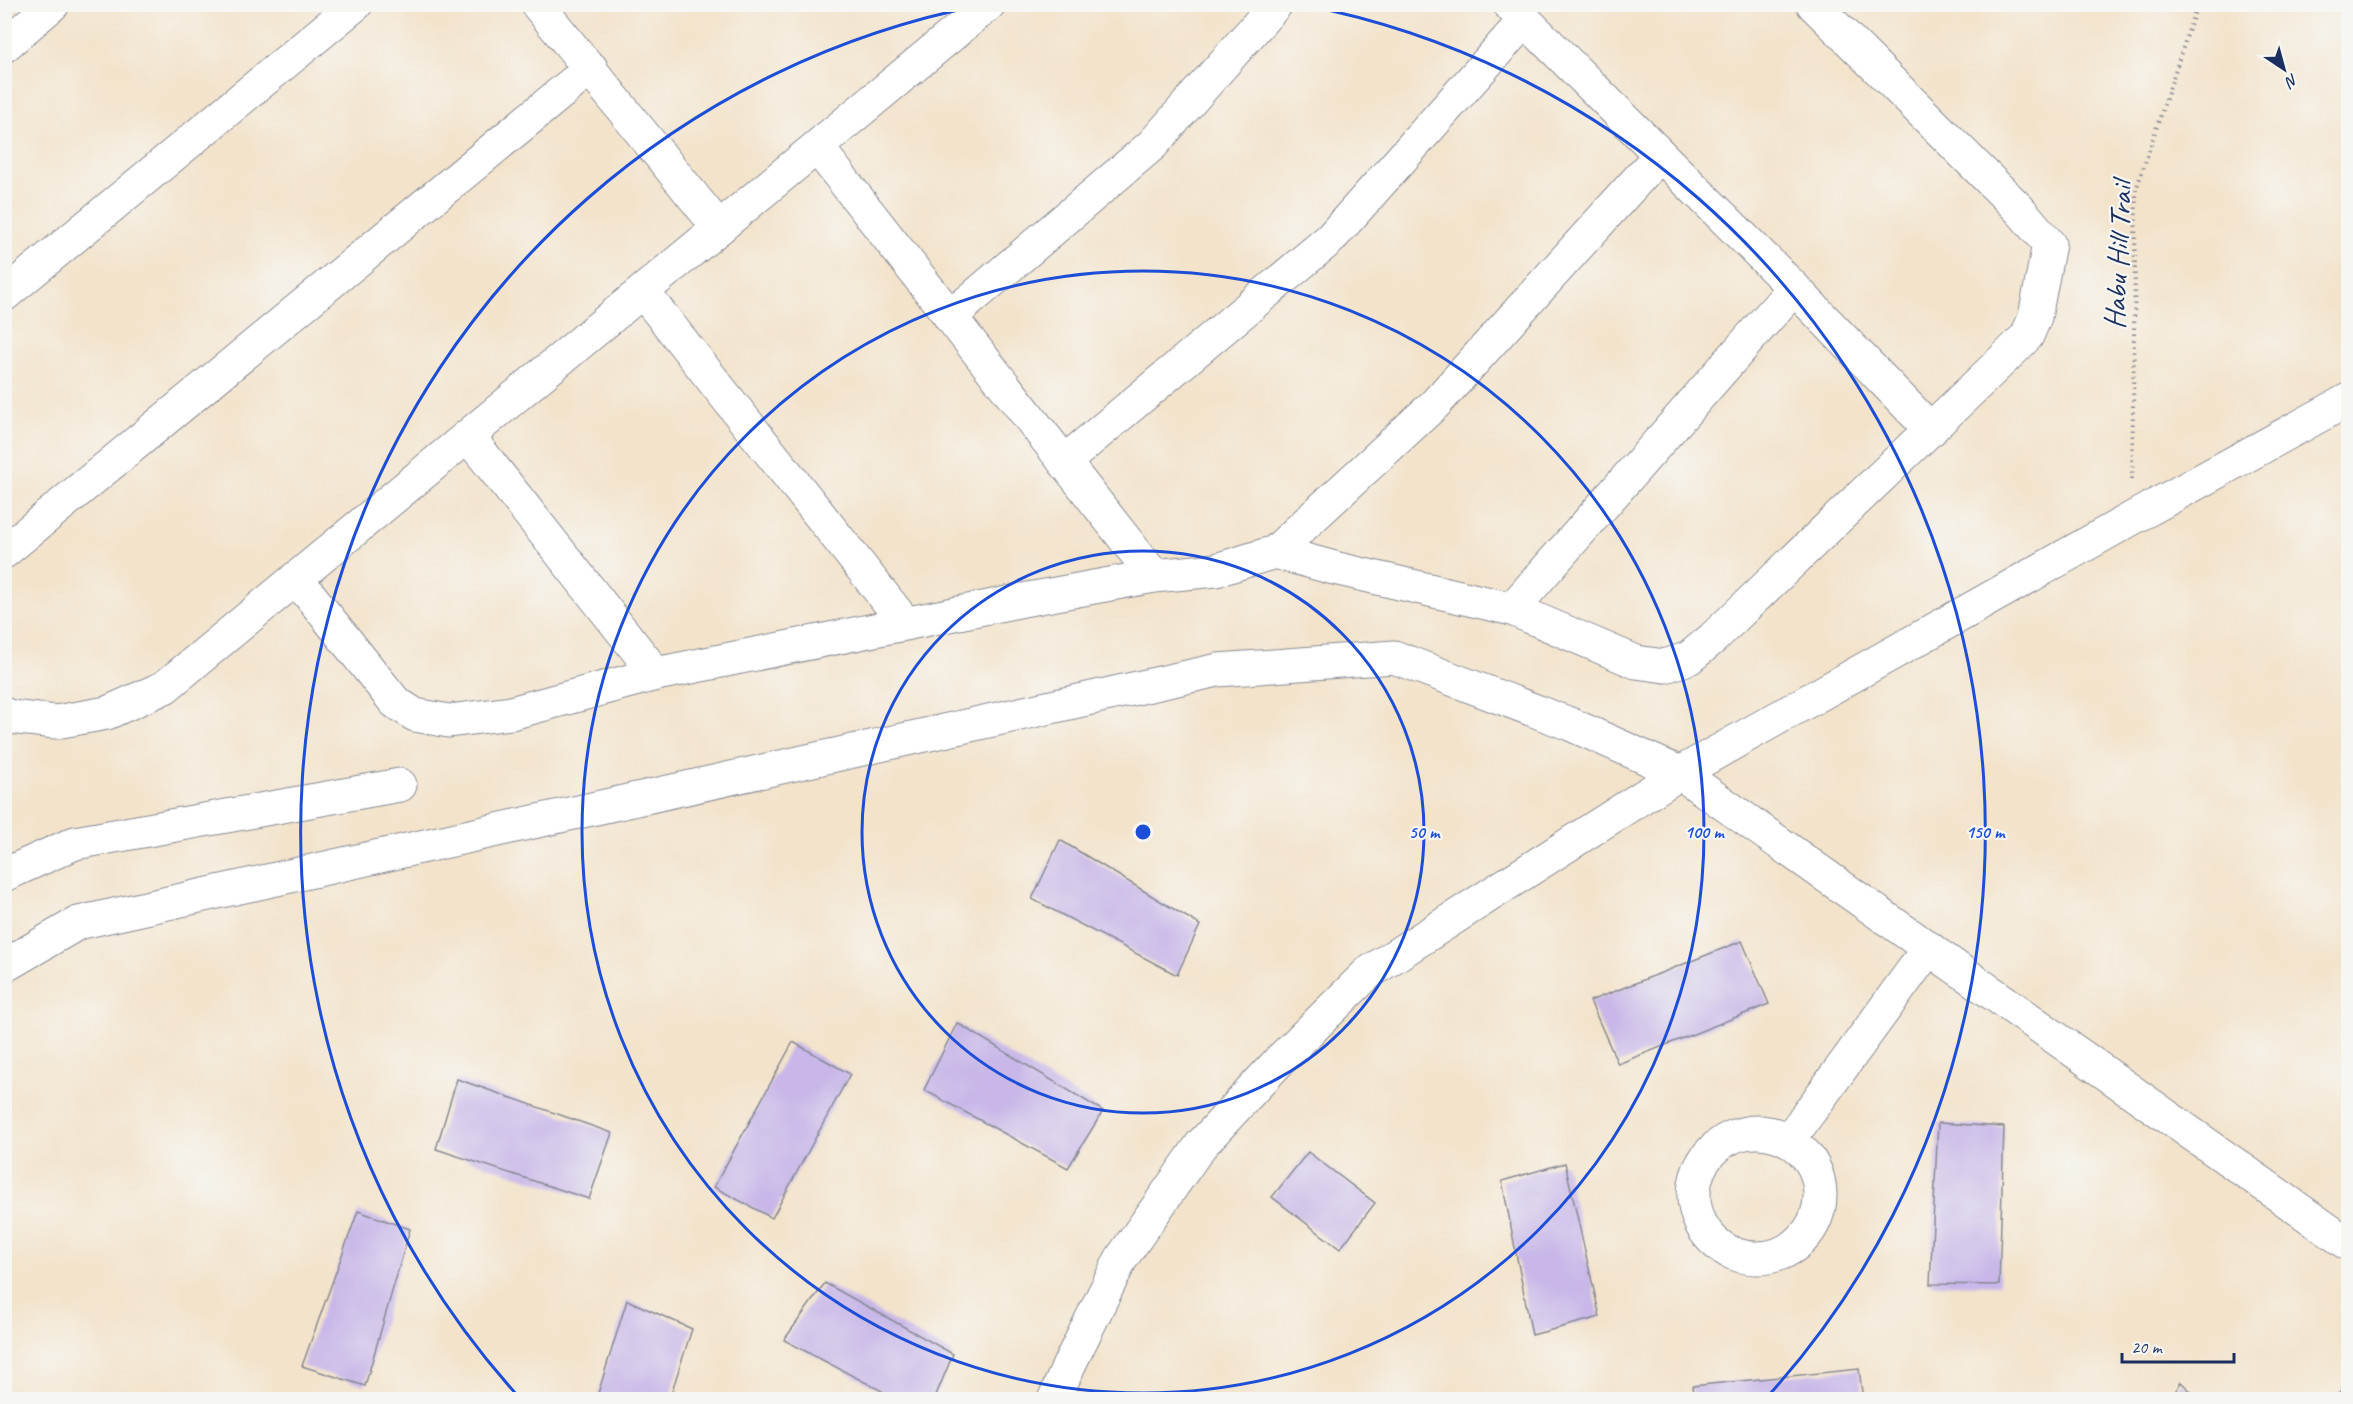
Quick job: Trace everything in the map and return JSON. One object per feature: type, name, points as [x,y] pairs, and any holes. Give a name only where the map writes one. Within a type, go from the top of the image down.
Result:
[{"type":"street","points":[[4,46],[53,4]]},
{"type":"street","points":[[4,295],[356,4]]},
{"type":"street","points":[[537,4],[719,228]]},
{"type":"street","points":[[950,317],[1152,145],[1276,4]]},
{"type":"street","points":[[1275,552],[1512,609],[1636,662],[1665,666],[1689,658],[1712,639],[2027,336],[2036,317],[2049,244],[2020,210],[1813,4]]},
{"type":"street","points":[[4,714],[10,717],[56,722],[107,713],[165,687],[817,147],[979,8]]},
{"type":"street","points":[[1064,462],[1330,239],[1518,12],[1794,288],[1931,430]]},
{"type":"street","points":[[4,552],[591,68]]},
{"type":"street","points":[[817,147],[1154,576]]},
{"type":"street","points":[[296,578],[395,702],[415,715],[449,721],[511,714],[656,674],[1023,600],[1154,576],[1216,570],[1275,552],[1435,404],[1660,155]]},
{"type":"street","points":[[1512,609],[1794,288]]},
{"type":"street","points":[[642,292],[906,624]]},
{"type":"street","points":[[1054,1400],[1121,1259],[1201,1145],[1280,1060],[1368,973],[1680,772],[2131,519],[2349,400]]},
{"type":"street","points":[[468,436],[656,674]]},
{"type":"street","points":[[4,966],[78,923],[1218,670],[1394,657],[1570,724],[1680,772],[2349,1244]]},
{"type":"street","points":[[4,875],[75,843],[400,785]]},
{"type":"street","points":[[1789,1140],[1929,948]]},
{"type":"path","name":"Habu Hill Trail","points":[[2131,519],[2136,190],[2194,14],[2200,4]]},
{"type":"building","points":[[1060,840],[1200,925],[1177,975],[1032,899]]},
{"type":"building","points":[[1742,941],[1769,1004],[1618,1064],[1590,1001]]},
{"type":"building","points":[[957,1023],[1103,1111],[1068,1168],[924,1090]]},
{"type":"building","points":[[793,1042],[850,1074],[772,1218],[714,1187]]},
{"type":"building","points":[[457,1079],[612,1133],[589,1199],[436,1149]]},
{"type":"building","points":[[1938,1123],[2004,1127],[1999,1285],[1930,1284]]},
{"type":"building","points":[[1308,1152],[1375,1203],[1340,1249],[1272,1197]]},
{"type":"building","points":[[1565,1163],[1600,1317],[1532,1335],[1502,1181]]},
{"type":"building","points":[[358,1211],[410,1229],[365,1386],[302,1366]]},
{"type":"building","points":[[825,1283],[953,1354],[934,1400],[899,1400],[784,1340]]},
{"type":"building","points":[[627,1300],[692,1329],[669,1400],[596,1400]]},
{"type":"building","points":[[1859,1369],[1863,1400],[1694,1400],[1692,1386]]},
{"type":"building","points":[[2181,1382],[2200,1400],[2170,1400]]},
{"type":"building","points":[[2343,1387],[2348,1391],[2348,1400],[2335,1400]]}]
